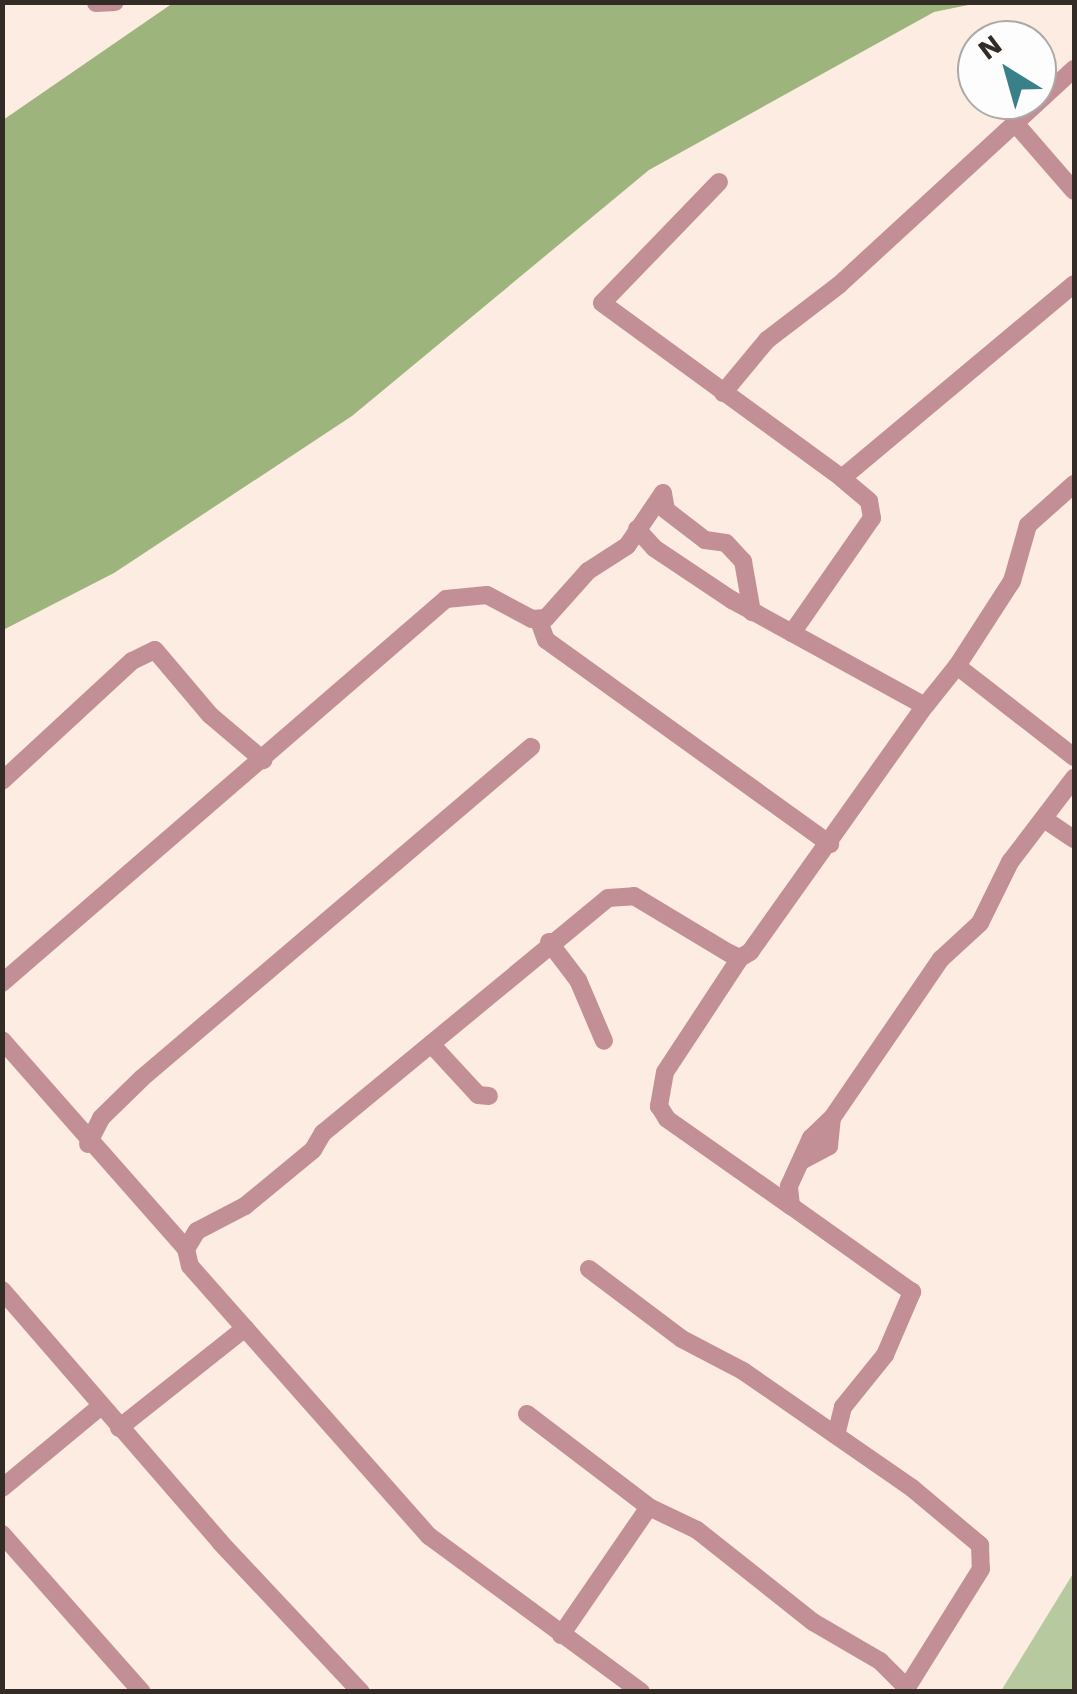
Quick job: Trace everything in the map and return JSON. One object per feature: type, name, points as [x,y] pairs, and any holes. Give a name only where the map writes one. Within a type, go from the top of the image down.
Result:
[{"type":"street","points":[[96,2],[115,2]]},
{"type":"street","points":[[723,393],[767,340],[839,285],[1074,69]]},
{"type":"street","points":[[1014,122],[1074,191]]},
{"type":"street","points":[[719,182],[602,303],[869,501],[872,518],[792,633]]},
{"type":"street","points":[[842,478],[1074,284]]},
{"type":"street","points":[[836,1435],[843,1406],[886,1355],[912,1292],[666,1119],[659,1106],[665,1072],[740,958],[830,844],[957,666],[1012,581],[1028,524],[1074,484]]},
{"type":"street","points":[[540,621],[588,571],[635,533],[662,493],[666,510],[705,540],[726,543],[743,561],[752,612]]},
{"type":"street","points":[[635,533],[752,612],[925,706]]},
{"type":"street","points":[[2,983],[446,599],[487,595],[540,621],[546,640],[830,844]]},
{"type":"street","points":[[2,781],[132,660],[155,650],[210,715],[262,760]]},
{"type":"street","points":[[957,666],[1074,757]]},
{"type":"street","points":[[88,1144],[101,1118],[142,1078],[532,747]]},
{"type":"street","points":[[791,1206],[786,1196],[811,1138],[832,1118],[941,959],[980,923],[1010,862],[1074,778]]},
{"type":"street","points":[[1044,818],[1074,838]]},
{"type":"street","points":[[186,1248],[198,1231],[245,1206],[549,942],[624,894],[666,911],[740,958]]},
{"type":"street","points":[[549,942],[578,980],[604,1041]]},
{"type":"street","points":[[2,1040],[88,1144],[186,1248],[190,1266],[429,1536],[641,1692]]},
{"type":"street","points":[[431,1044],[478,1095],[489,1096]]},
{"type":"street","points":[[527,1414],[648,1507],[697,1530],[813,1622],[880,1661],[906,1690],[985,1556],[961,1527],[836,1435],[743,1371],[682,1340],[589,1269]]},
{"type":"street","points":[[2,1290],[100,1407],[360,1692]]},
{"type":"street","points":[[120,1428],[246,1328]]},
{"type":"street","points":[[2,1488],[100,1407]]},
{"type":"street","points":[[561,1635],[648,1507]]},
{"type":"street","points":[[2,1534],[142,1692]]},
{"type":"green space","points":[[173,3],[978,3],[934,12],[649,170],[352,416],[114,573],[3,630],[3,120]]},
{"type":"green space","points":[[1074,1572],[1074,1691],[1001,1691]]}]
